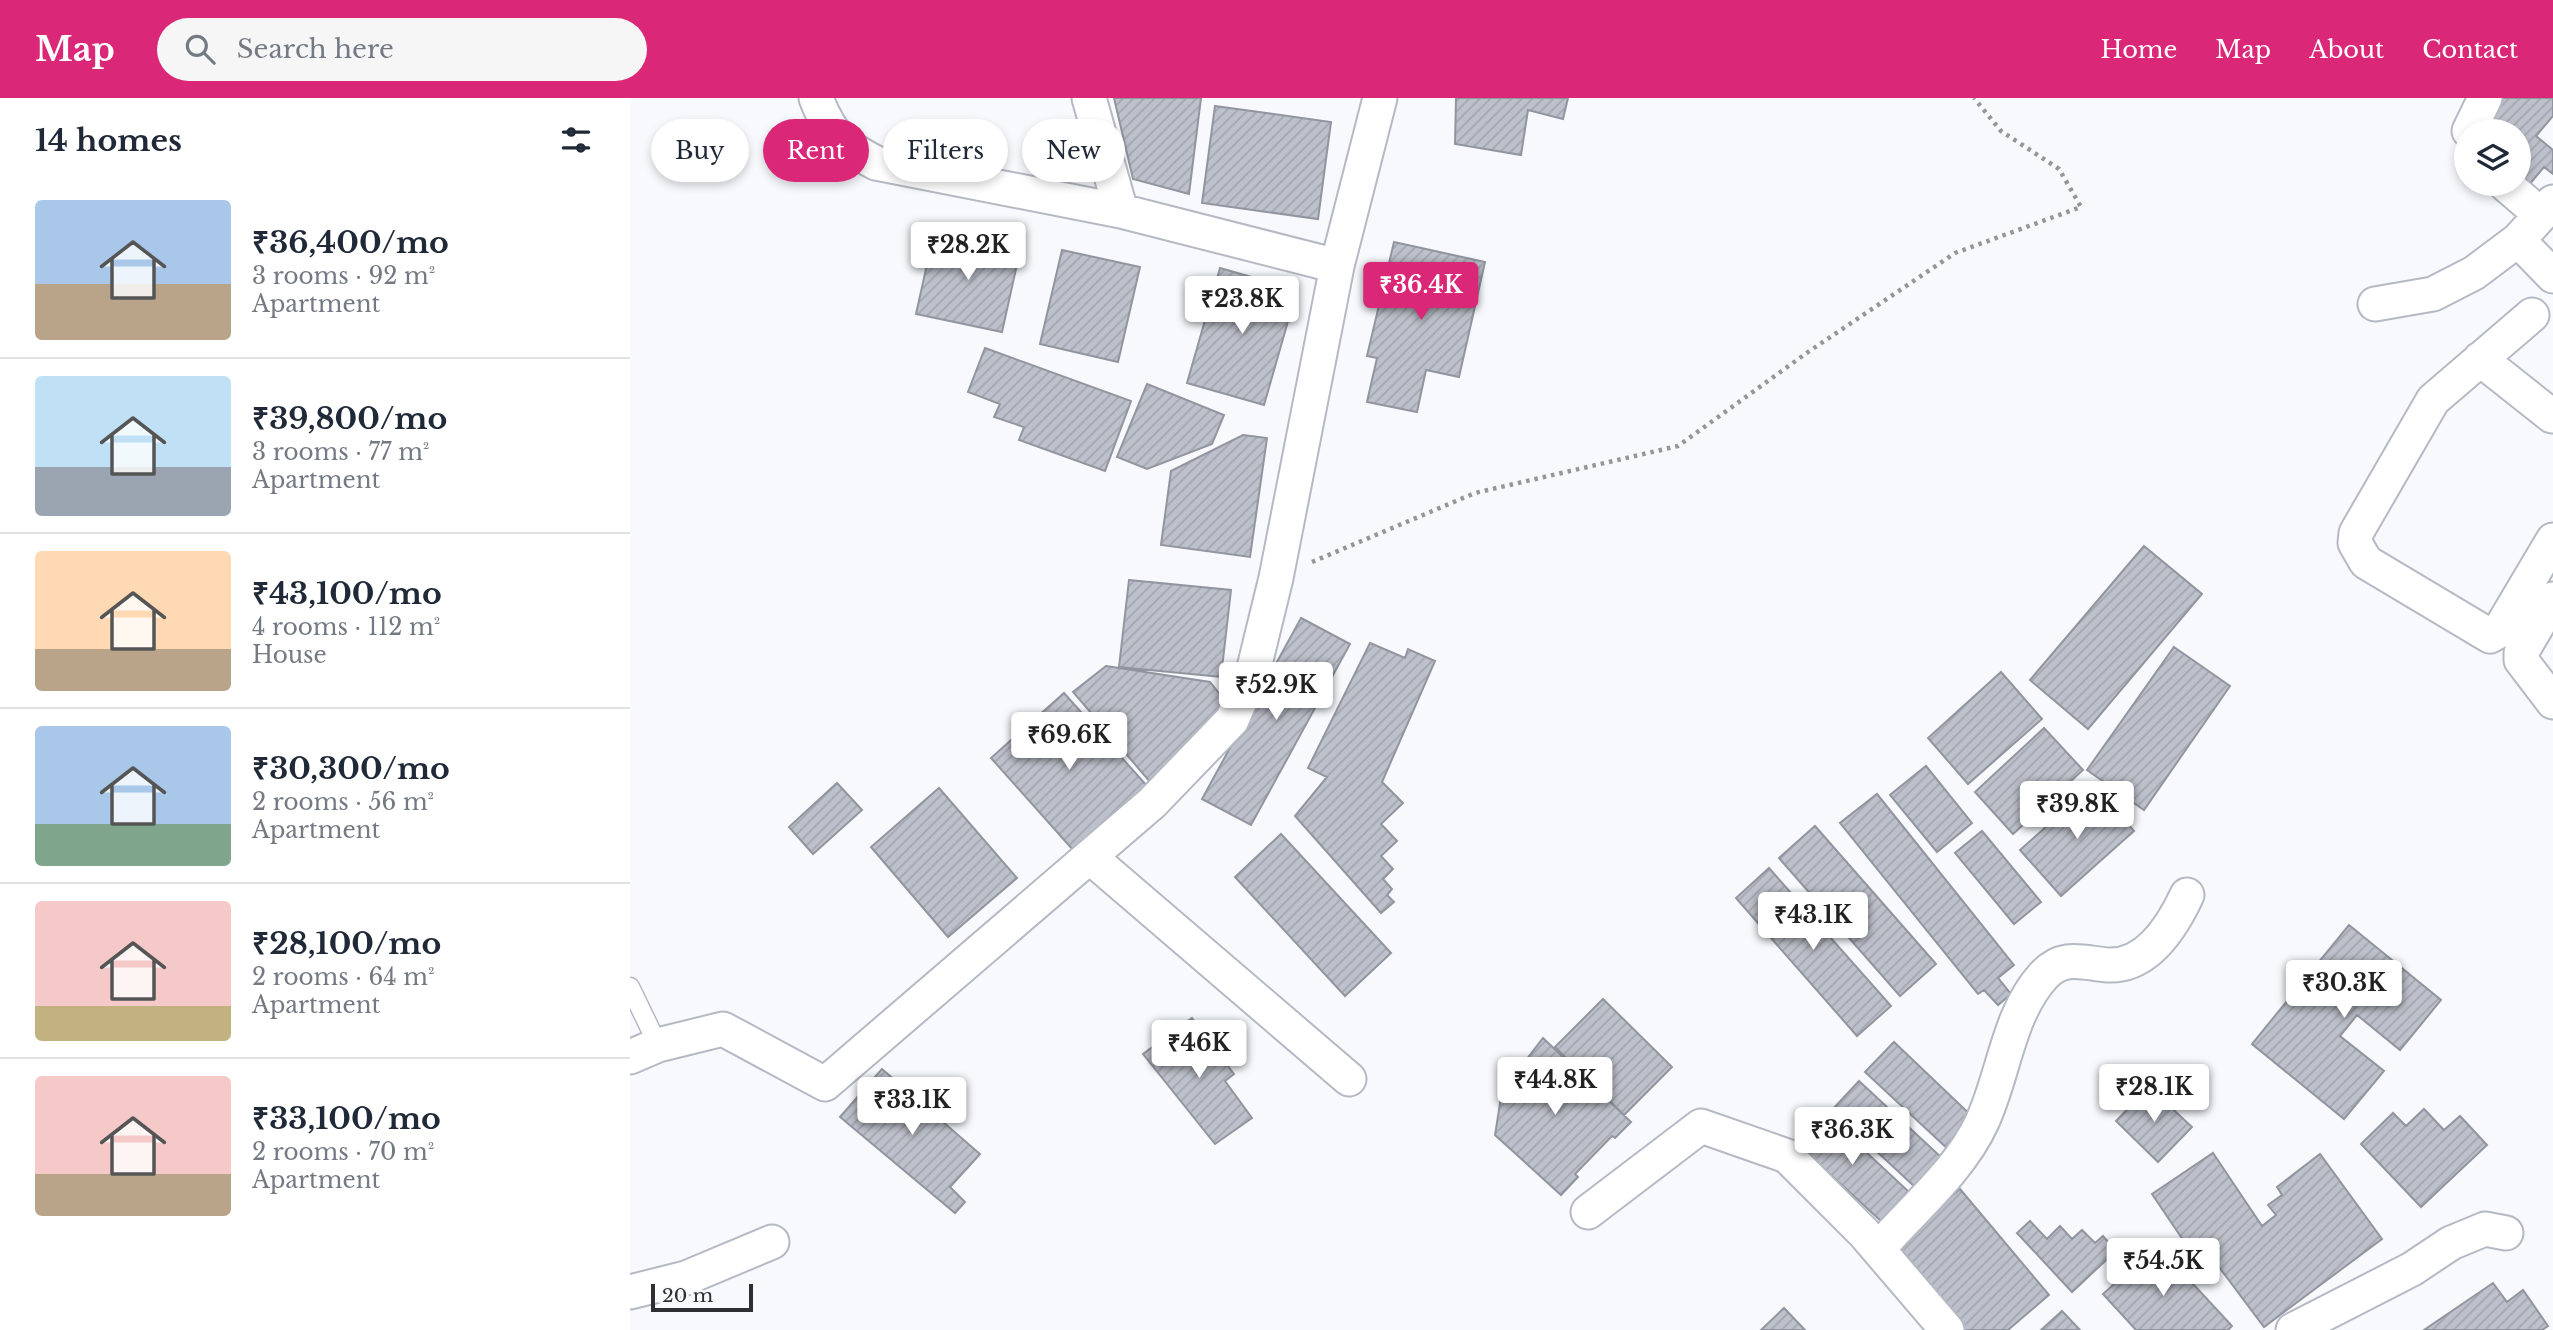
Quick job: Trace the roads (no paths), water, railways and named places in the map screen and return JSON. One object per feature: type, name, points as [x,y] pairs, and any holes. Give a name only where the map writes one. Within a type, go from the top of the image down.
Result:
[{"type":"street","points":[[816,98],[828,129],[850,150],[876,163],[1121,211],[1337,266]]},
{"type":"street","points":[[1089,98],[1121,211]]},
{"type":"street","points":[[644,1051],[723,1029],[825,1084],[1152,803],[1232,720],[1253,672],[1276,578],[1337,266],[1380,98]]},
{"type":"street","points":[[2475,119],[2485,98]]},
{"type":"street","points":[[2522,196],[2549,216]]},
{"type":"street","points":[[2375,304],[2433,294],[2474,273],[2549,216]]},
{"type":"street","points":[[2549,216],[2548,243],[2553,253]]},
{"type":"street","points":[[2518,240],[2553,276]]},
{"type":"street","points":[[2532,315],[2433,400],[2356,533],[2355,543],[2366,562],[2490,636],[2499,631],[2550,551]]},
{"type":"street","points":[[2480,359],[2552,416]]},
{"type":"street","points":[[2553,599],[2521,653],[2521,660],[2553,702]]},
{"type":"street","points":[[1090,857],[1349,1079]]},
{"type":"street","points":[[1878,1249],[1968,1149],[1999,1083],[2029,994],[2046,973],[2062,961],[2077,960],[2111,965],[2126,962],[2152,948],[2172,927],[2187,895]]},
{"type":"street","points":[[1588,1212],[1701,1126],[1787,1156],[1878,1249],[1947,1330]]},
{"type":"street","points":[[2293,1330],[2412,1269],[2451,1243],[2485,1229],[2507,1233]]},
{"type":"street","points":[[630,1292],[686,1278],[772,1242]]},
{"type":"lane","points":[[630,987],[644,1051]]}]
